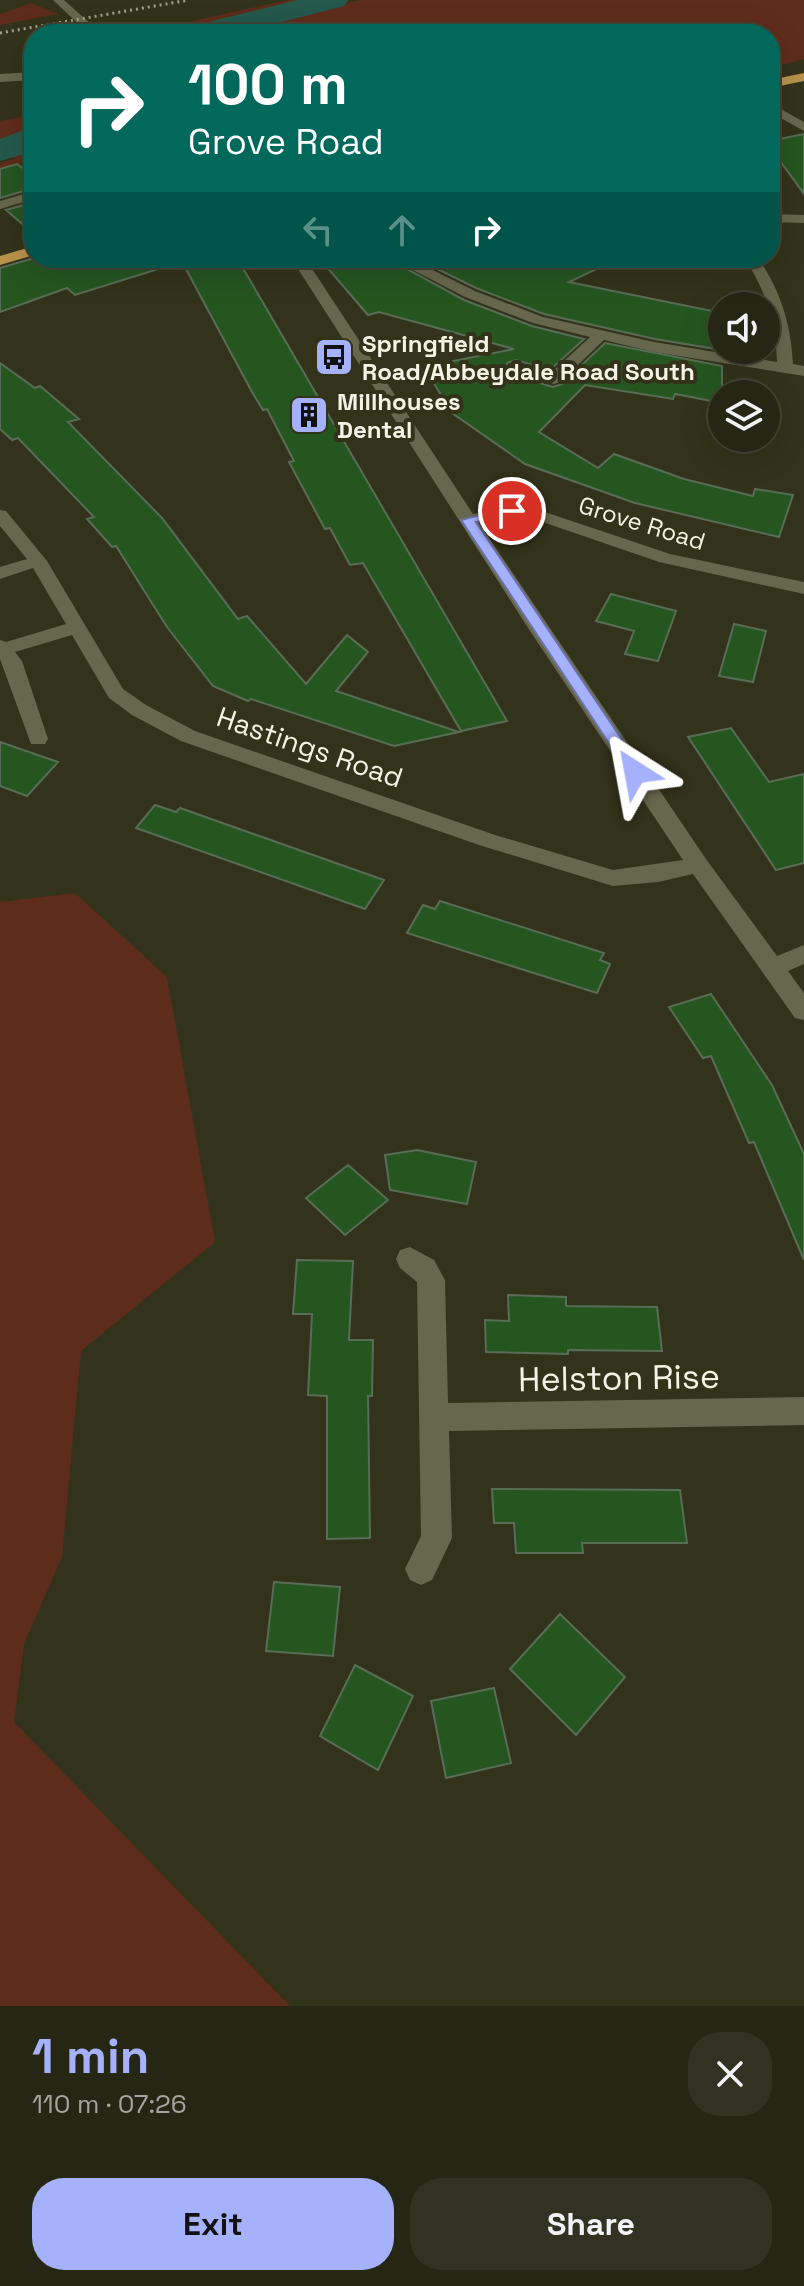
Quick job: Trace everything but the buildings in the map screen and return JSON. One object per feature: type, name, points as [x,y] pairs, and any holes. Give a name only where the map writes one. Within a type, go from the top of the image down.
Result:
[{"type":"main road","points":[[780,82],[804,77]]},
{"type":"main road","points":[[0,261],[24,253]]},
{"type":"street","points":[[67,5],[86,24]]},
{"type":"street","points":[[0,78],[24,77]]},
{"type":"street","points":[[780,113],[804,127]]},
{"type":"street","points":[[0,205],[24,199]]},
{"type":"street","points":[[780,218],[804,219]]},
{"type":"street","points":[[304,268],[698,865],[804,1011]]},
{"type":"street","points":[[417,268],[520,314],[654,347],[804,371]]},
{"type":"street","points":[[758,268],[781,319],[785,368]]},
{"type":"street","points":[[515,368],[554,379],[600,335]]},
{"type":"street","name":"Grove Road","points":[[468,520],[512,511],[533,513],[665,558],[804,588]]},
{"type":"street","name":"Hastings Road","points":[[0,515],[38,561],[116,693],[139,710],[188,736],[487,840],[613,878],[658,874],[698,865]]},
{"type":"street","points":[[0,573],[38,561]]},
{"type":"street","points":[[38,739],[12,661],[1,648],[78,627]]},
{"type":"street","points":[[773,967],[804,954]]},
{"type":"street","points":[[410,1259],[424,1269],[431,1280],[437,1538],[421,1569]]},
{"type":"street","name":"Helston Rise","points":[[435,1417],[804,1411]]},
{"type":"shaded area","points":[[288,0],[321,0],[219,24],[179,24]]},
{"type":"shaded area","points":[[360,0],[804,0],[804,59],[780,65],[780,24],[258,24]]},
{"type":"shaded area","points":[[31,3],[58,14],[0,25],[0,14]]},
{"type":"shaded area","points":[[24,117],[24,155],[21,157],[24,163],[0,169],[0,163],[17,158],[0,157],[0,121]]},
{"type":"shaded area","points":[[75,893],[167,977],[215,1242],[81,1351],[62,1557],[24,1644],[14,1722],[290,2006],[0,2006],[0,902]]},
{"type":"waterway","points":[[238,24],[333,0]]},
{"type":"waterway","points":[[0,150],[24,142]]},
{"type":"railway","points":[[52,24],[189,0]]},
{"type":"railway","points":[[0,33],[24,29]]},
{"type":"place","name":"Springfield Road/Abbeydale Road South","points":[[334,357]]},
{"type":"place","name":"Millhouses Dental","points":[[309,415]]},
{"type":"route","points":[[512,511],[468,520],[635,772]]}]
